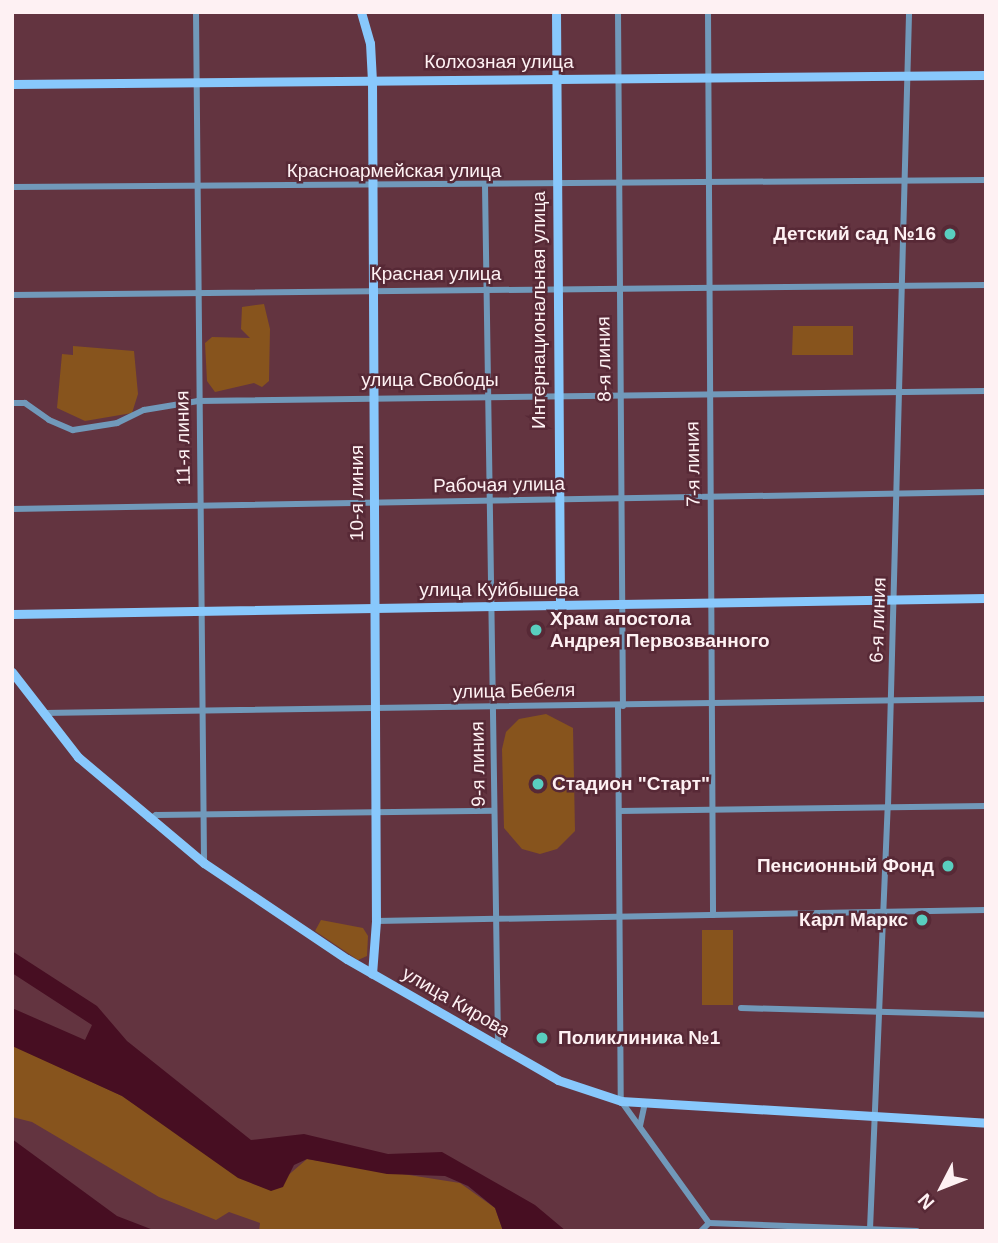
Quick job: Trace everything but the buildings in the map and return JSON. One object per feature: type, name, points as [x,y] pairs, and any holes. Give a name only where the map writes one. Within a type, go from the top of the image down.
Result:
[{"type":"street","name":"11-я линия","points":[[196,12],[196,290],[204,863]]},
{"type":"street","name":"10-я линия","points":[[361,12],[370,43],[372,80],[376,921],[372,974]]},
{"type":"street","name":"Интернациональная улица","points":[[556,12],[559,607]]},
{"type":"street","name":"8-я линия","points":[[618,12],[618,289],[623,499],[619,811],[621,1101]]},
{"type":"street","name":"7-я линия","points":[[708,12],[708,392],[713,915]]},
{"type":"street","name":"6-я линия","points":[[870,1228],[885,912],[909,12]]},
{"type":"street","name":"Колхозная улица","points":[[12,84],[986,75]]},
{"type":"street","name":"Красноармейская улица","points":[[12,187],[485,187],[986,180]]},
{"type":"street","name":"9-я линия","points":[[485,187],[494,811],[493,919],[498,1048]]},
{"type":"street","name":"Красная улица","points":[[12,295],[196,290],[557,290],[986,285]]},
{"type":"street","name":"улица Свободы","points":[[12,403],[25,403],[49,420],[72,430],[117,423],[144,410],[198,401],[373,395],[986,391]]},
{"type":"street","name":"Рабочая улица","points":[[12,509],[897,496],[986,492]]},
{"type":"street","name":"улица Куйбышева","points":[[12,614],[986,598]]},
{"type":"street","name":"улица Кирова","points":[[12,672],[78,757],[149,820],[204,863],[372,974],[558,1080],[621,1101],[986,1124]]},
{"type":"street","name":"улица Бебеля","points":[[43,713],[986,699]]},
{"type":"street","points":[[619,811],[986,806]]},
{"type":"street","points":[[149,820],[156,815],[202,817],[494,811]]},
{"type":"street","points":[[376,921],[986,910]]},
{"type":"street","points":[[741,1008],[986,1015]]},
{"type":"street","points":[[621,1101],[709,1223]]},
{"type":"street","points":[[640,1126],[645,1103]]},
{"type":"street","points":[[701,1231],[709,1223],[917,1231]]},
{"type":"shaded area","points":[[264,304],[270,329],[269,381],[262,387],[254,383],[215,392],[207,381],[205,343],[212,337],[250,338],[241,329],[242,307]]},
{"type":"shaded area","points":[[793,326],[853,326],[853,355],[792,355]]},
{"type":"shaded area","points":[[73,346],[134,351],[138,394],[132,413],[85,421],[57,408],[62,354],[73,355]]},
{"type":"shaded area","name":"Стадион \"Старт\"","points":[[546,714],[573,728],[575,831],[557,849],[540,854],[522,849],[504,828],[502,749],[506,732],[519,719]]},
{"type":"shaded area","points":[[321,920],[363,928],[368,936],[367,956],[358,960],[315,931]]},
{"type":"shaded area","points":[[702,930],[733,930],[733,1005],[702,1005]]},
{"type":"shaded area","points":[[12,951],[97,1006],[127,1041],[251,1140],[304,1134],[388,1154],[442,1152],[535,1205],[566,1231],[503,1231],[495,1208],[468,1186],[445,1176],[387,1174],[307,1159],[294,1165],[283,1187],[271,1191],[238,1178],[122,1096],[12,1046],[12,1008],[85,1040],[92,1025],[12,973]]},
{"type":"shaded area","points":[[12,1045],[122,1096],[253,1184],[271,1190],[307,1159],[460,1183],[495,1208],[503,1231],[259,1231],[260,1223],[229,1212],[216,1220],[159,1197],[32,1122],[12,1117]]},
{"type":"shaded area","points":[[12,1139],[117,1216],[156,1231],[12,1231]]},
{"type":"place","name":"Детский сад №16","points":[[950,234]]},
{"type":"place","name":"Храм апостола Андрея Первозванного","points":[[536,630]]},
{"type":"place","name":"Стадион \"Старт\"","points":[[538,784]]},
{"type":"place","name":"Пенсионный Фонд","points":[[948,866]]},
{"type":"place","name":"Карл Маркс","points":[[922,920]]},
{"type":"place","name":"Поликлиника №1","points":[[542,1038]]}]
